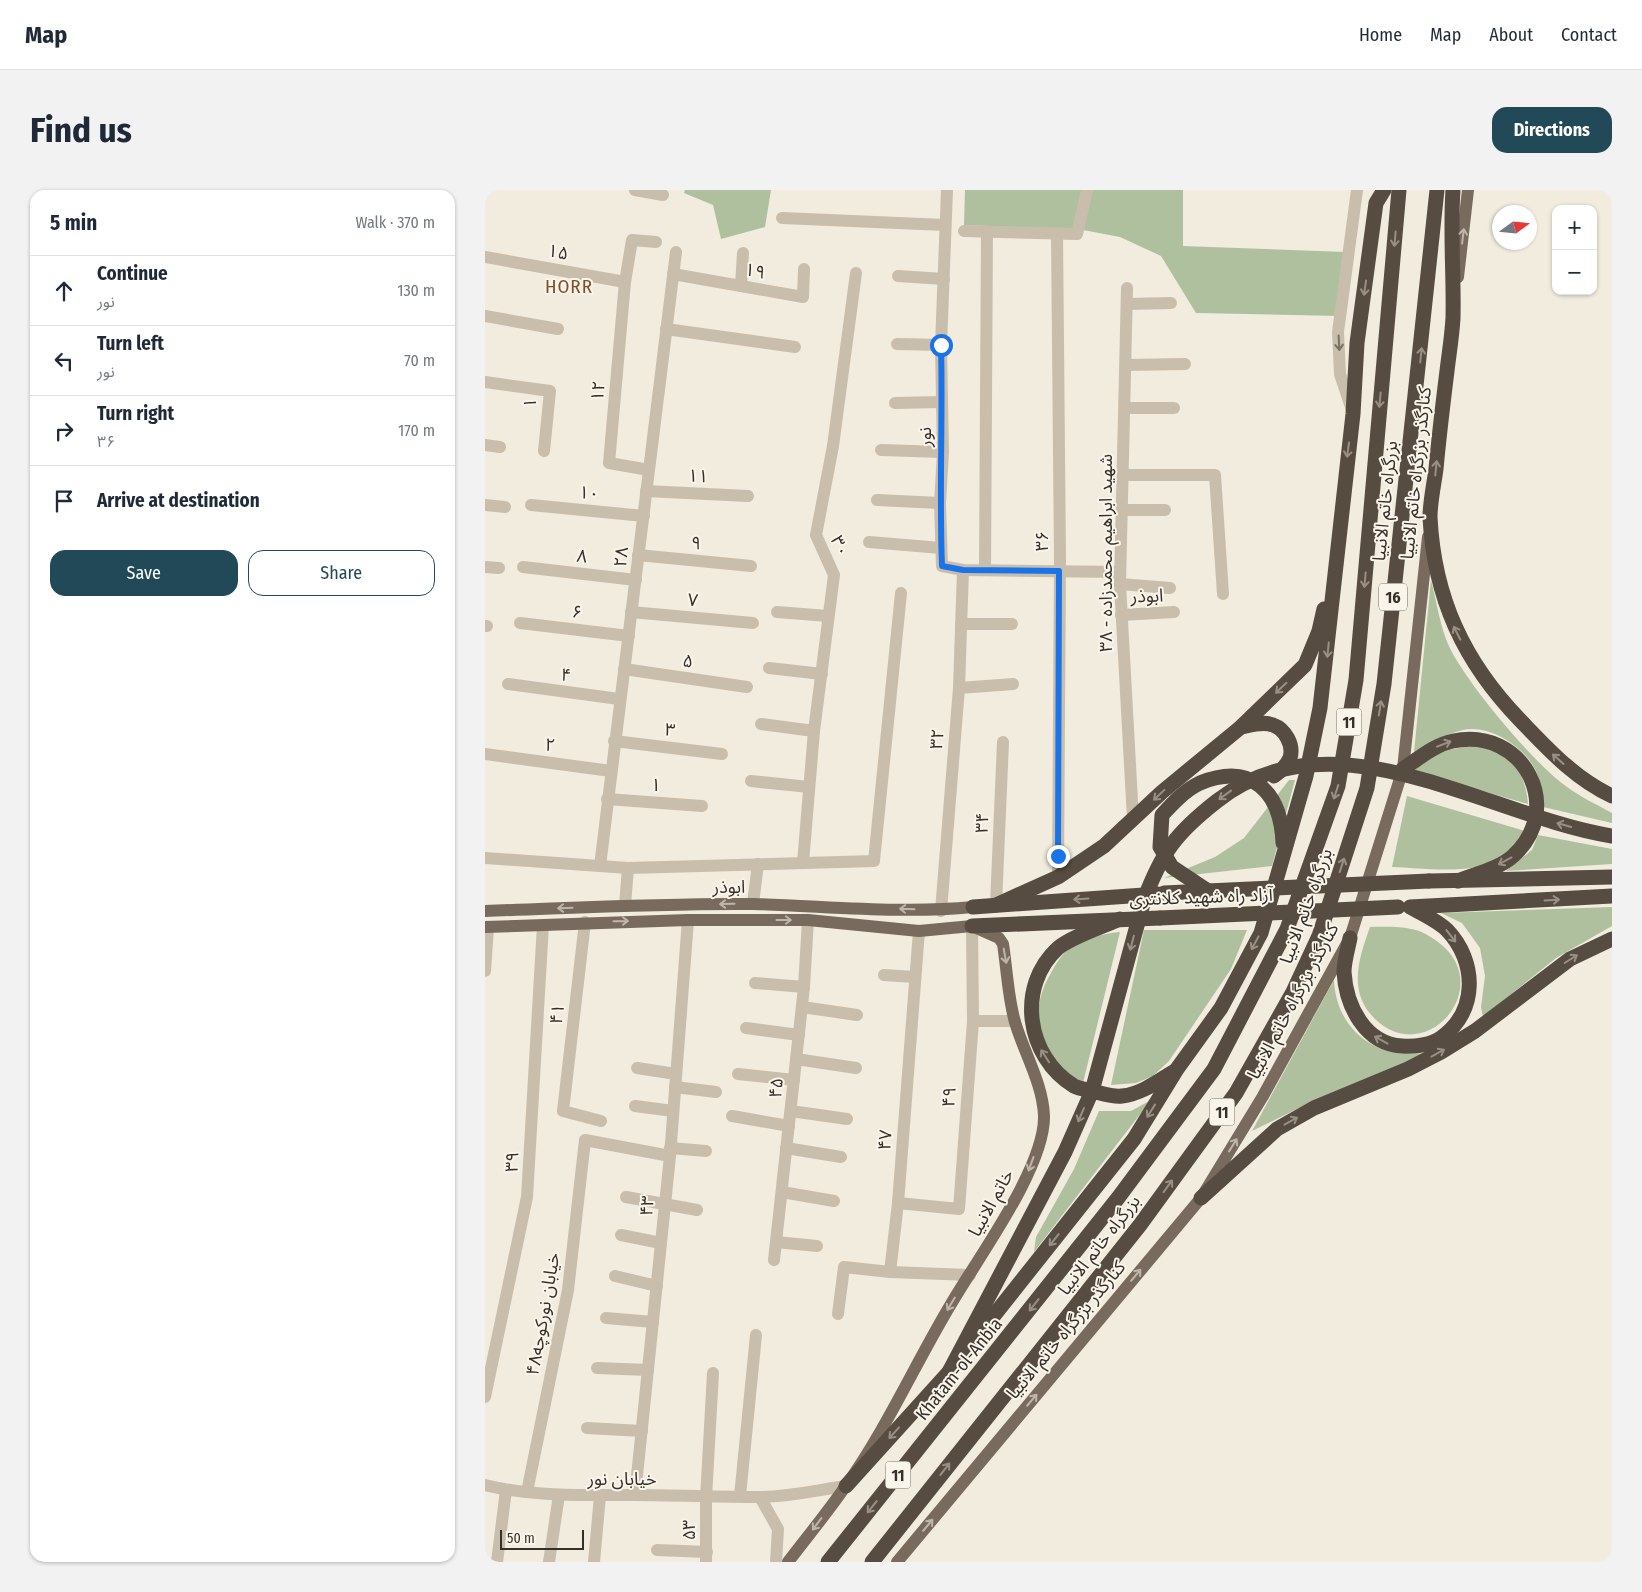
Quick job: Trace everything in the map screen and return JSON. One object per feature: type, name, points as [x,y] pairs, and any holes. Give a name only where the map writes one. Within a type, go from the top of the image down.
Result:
[{"type":"highway","points":[[846,1486],[949,1372],[1134,1139],[1177,1069],[1221,1008],[1261,933],[1305,776],[1320,708],[1353,414],[1357,343],[1376,204],[1384,190]]},
{"type":"highway","name":"Khatam-ol-Anbia","points":[[828,1562],[1118,1198],[1214,1069],[1287,929],[1338,786],[1356,680],[1399,190]]},
{"type":"highway","name":"بزرگراه خاتم الانبیا","points":[[872,1562],[1173,1180],[1236,1093],[1293,992],[1319,936],[1367,788],[1384,684],[1437,190]]},
{"type":"highway","points":[[1453,190],[1450,228],[1453,319]]},
{"type":"highway","name":"کنارگذر بزرگراه خاتم الانبیا","points":[[1430,516],[1453,319]]},
{"type":"highway","points":[[1430,516],[1441,590],[1451,620],[1484,679],[1553,756],[1594,788],[1612,796]]},
{"type":"highway","points":[[996,905],[1058,877],[1104,846],[1162,792],[1241,727],[1305,665],[1319,631],[1337,567]]},
{"type":"highway","points":[[1208,891],[1172,866],[1160,847],[1162,815],[1179,797],[1199,784],[1227,776],[1257,782],[1272,778],[1285,766],[1291,757],[1290,744],[1285,733],[1273,725],[1258,724],[1241,727]]},
{"type":"highway","points":[[1403,769],[1439,746],[1453,741],[1480,740],[1504,747],[1531,776],[1535,788],[1536,810],[1529,837],[1513,857],[1488,870],[1458,881]]},
{"type":"highway","points":[[949,1372],[1065,1152],[1092,1091],[1144,900],[1156,869],[1175,839],[1201,814],[1230,791],[1257,777],[1295,767],[1331,764],[1380,768],[1547,821],[1587,832],[1612,836]]},
{"type":"highway","points":[[1257,782],[1275,802],[1283,824],[1284,856]]},
{"type":"highway","name":"آزاد راه شهید کلانتری","points":[[973,907],[1208,891],[1429,881],[1612,877]]},
{"type":"highway","name":"آزاد راه شهید کلانتری","points":[[972,926],[1612,896]]},
{"type":"highway","points":[[1350,938],[1344,971],[1348,992],[1353,1012],[1369,1033],[1391,1045],[1414,1047],[1441,1038],[1458,1022],[1468,1002],[1469,972],[1464,954],[1447,930],[1405,907]]},
{"type":"highway","points":[[1120,919],[1059,947],[1045,963],[1034,983],[1030,1015],[1040,1048],[1056,1072],[1075,1086],[1108,1095],[1121,1096],[1145,1090],[1177,1069]]},
{"type":"highway","points":[[1201,1198],[1277,1129],[1315,1108],[1408,1069],[1441,1052],[1475,1030],[1570,959],[1612,939]]},
{"type":"main road","name":"کنارگذر بزرگراه خاتم الانبیا","points":[[1453,319],[1468,190]]},
{"type":"main road","name":"کنارگذر بزرگراه خاتم الانبیا","points":[[897,1562],[1201,1198],[1263,1096],[1350,938],[1403,769],[1430,516]]},
{"type":"main road","name":"ابوذر","points":[[485,911],[625,905],[753,904],[941,911],[973,907]]},
{"type":"main road","name":"ابوذر","points":[[486,927],[585,922],[687,920],[808,920],[919,931],[972,926]]},
{"type":"main road","name":"خاتم الانبیا","points":[[846,1486],[1026,1177],[1042,1130],[1044,1117],[1040,1091],[1015,1021],[1003,944],[999,938],[972,926]]},
{"type":"main road","points":[[788,1562],[846,1486]]},
{"type":"street","points":[[635,190],[663,195]]},
{"type":"street","name":"نور","points":[[947,190],[941,345],[943,452],[940,503],[942,566],[963,570],[1059,571],[1120,578],[1170,588]]},
{"type":"street","points":[[964,231],[1077,234],[1087,190]]},
{"type":"street","points":[[1353,414],[1340,374],[1338,332],[1357,190]]},
{"type":"street","points":[[782,218],[945,225]]},
{"type":"street","points":[[985,570],[987,231]]},
{"type":"street","name":"۳۶","points":[[1057,234],[1058,877]]},
{"type":"street","points":[[625,282],[632,240],[656,242]]},
{"type":"street","name":"۲۸","points":[[600,866],[619,699],[629,636],[676,252]]},
{"type":"street","points":[[741,286],[743,252]]},
{"type":"street","name":"۱۵","points":[[485,257],[625,282]]},
{"type":"street","name":"۱۹","points":[[673,274],[803,297],[804,270]]},
{"type":"street","name":"۳۰","points":[[803,863],[814,731],[834,575],[816,536],[833,446],[857,273]]},
{"type":"street","points":[[898,276],[944,279]]},
{"type":"street","name":"۱۲","points":[[625,282],[609,463],[649,470]]},
{"type":"street","name":"شهید ابراهیم محمدزاده - ۳۸","points":[[1127,288],[1124,475],[1120,578],[1133,819]]},
{"type":"street","points":[[1127,304],[1171,303]]},
{"type":"street","points":[[485,316],[558,329]]},
{"type":"street","points":[[666,329],[795,347]]},
{"type":"street","points":[[897,344],[941,345]]},
{"type":"street","points":[[1126,364],[1185,364]]},
{"type":"street","name":"۱","points":[[485,382],[550,390],[544,451]]},
{"type":"street","points":[[895,403],[942,402]]},
{"type":"street","points":[[1125,408],[1174,408]]},
{"type":"street","points":[[485,445],[500,447]]},
{"type":"street","points":[[881,450],[943,452]]},
{"type":"street","points":[[1124,475],[1215,475],[1223,594]]},
{"type":"street","name":"۱۱","points":[[646,491],[748,496]]},
{"type":"street","points":[[877,500],[940,503]]},
{"type":"street","points":[[485,505],[505,507]]},
{"type":"street","name":"۱۰","points":[[531,505],[643,516]]},
{"type":"street","points":[[1123,510],[1165,510]]},
{"type":"street","points":[[869,542],[941,548]]},
{"type":"street","name":"۹","points":[[638,555],[751,566]]},
{"type":"street","points":[[485,567],[499,568]]},
{"type":"street","name":"۸","points":[[523,567],[636,580]]},
{"type":"street","name":"۳۲","points":[[941,911],[959,688],[963,570]]},
{"type":"street","points":[[485,858],[628,868],[874,861],[901,593]]},
{"type":"street","name":"۷","points":[[631,612],[753,623]]},
{"type":"street","points":[[777,612],[828,616]]},
{"type":"street","name":"ابوذر","points":[[1121,614],[1175,612]]},
{"type":"street","name":"۶","points":[[520,623],[629,636]]},
{"type":"street","points":[[961,624],[1012,624]]},
{"type":"street","points":[[769,668],[822,674]]},
{"type":"street","name":"۵","points":[[623,669],[747,687]]},
{"type":"street","name":"۴","points":[[508,684],[619,699]]},
{"type":"street","points":[[959,688],[1013,684]]},
{"type":"street","points":[[761,724],[814,731]]},
{"type":"street","name":"۳","points":[[615,741],[722,754]]},
{"type":"street","name":"۳۴","points":[[996,905],[1003,742]]},
{"type":"street","name":"۲","points":[[485,754],[611,771]]},
{"type":"street","points":[[751,781],[809,787]]},
{"type":"street","name":"۱","points":[[607,798],[702,806]]},
{"type":"street","points":[[753,904],[758,864]]},
{"type":"street","points":[[625,905],[628,868]]},
{"type":"street","name":"۴۳","points":[[635,1495],[670,1152],[687,920]]},
{"type":"street","name":"۴۵","points":[[774,1260],[804,987],[808,920]]},
{"type":"street","name":"۴۱","points":[[585,922],[563,1111],[601,1121]]},
{"type":"street","name":"۳۹","points":[[485,1397],[527,1197],[543,925]]},
{"type":"street","name":"۴۹","points":[[898,1203],[959,1209],[973,1021],[972,926]]},
{"type":"street","points":[[485,971],[486,927]]},
{"type":"street","name":"۴۷","points":[[890,1272],[898,1203],[919,931]]},
{"type":"street","points":[[884,975],[915,977]]},
{"type":"street","points":[[755,983],[804,987]]},
{"type":"street","points":[[802,1007],[857,1015]]},
{"type":"street","points":[[973,1021],[1015,1021]]},
{"type":"street","points":[[746,1028],[799,1035]]},
{"type":"street","points":[[796,1059],[856,1068]]},
{"type":"street","points":[[637,1068],[676,1074]]},
{"type":"street","points":[[738,1074],[794,1080]]},
{"type":"street","points":[[675,1087],[716,1092]]},
{"type":"street","points":[[635,1106],[673,1112]]},
{"type":"street","points":[[791,1110],[847,1119]]},
{"type":"street","points":[[731,1116],[789,1126]]},
{"type":"street","name":"خیابان نورکوچه۴۸","points":[[527,1492],[568,1290],[585,1140],[670,1152]]},
{"type":"street","points":[[787,1148],[841,1157]]},
{"type":"street","points":[[670,1152],[706,1151]]},
{"type":"street","points":[[782,1192],[833,1201]]},
{"type":"street","points":[[626,1197],[697,1210]]},
{"type":"street","points":[[621,1235],[661,1243]]},
{"type":"street","points":[[776,1242],[817,1246]]},
{"type":"street","points":[[838,1314],[844,1267],[890,1272],[970,1276]]},
{"type":"street","points":[[615,1276],[657,1286]]},
{"type":"street","points":[[606,1318],[653,1322]]},
{"type":"street","points":[[739,1496],[756,1335]]},
{"type":"street","points":[[597,1368],[648,1370]]},
{"type":"street","name":"۵۳","points":[[707,1557],[706,1498],[713,1373]]},
{"type":"street","points":[[587,1428],[642,1431]]},
{"type":"street","name":"خیابان نور","points":[[485,1485],[506,1490],[559,1495],[635,1495],[706,1498],[760,1497],[846,1486]]},
{"type":"street","points":[[497,1562],[506,1490]]},
{"type":"street","points":[[549,1562],[559,1495]]},
{"type":"street","points":[[594,1562],[601,1496]]},
{"type":"street","points":[[760,1497],[778,1529],[776,1562]]},
{"type":"street","points":[[657,1550],[707,1557]]},
{"type":"green space","points":[[685,190],[771,190],[765,227],[721,239],[713,205],[684,193]]},
{"type":"green space","points":[[965,190],[1183,190],[1183,246],[1346,252],[1339,316],[1196,313],[1161,256],[1120,237],[1083,230],[964,225]]},
{"type":"green space","points":[[1431,580],[1446,639],[1453,654],[1480,694],[1533,757],[1563,784],[1612,813],[1612,823],[1543,807],[1539,780],[1534,767],[1518,748],[1497,735],[1474,729],[1463,730],[1438,739],[1414,752]]},
{"type":"green space","points":[[1480,746],[1501,754],[1515,766],[1524,783],[1528,804],[1414,771],[1421,764],[1444,751]]},
{"type":"green space","points":[[1289,780],[1295,780],[1272,866],[1164,878],[1215,857],[1244,838]]},
{"type":"green space","points":[[1407,796],[1525,831],[1505,854],[1481,866],[1451,870],[1392,867]]},
{"type":"green space","points":[[1538,835],[1612,849],[1612,864],[1506,871],[1532,850]]},
{"type":"green space","points":[[1612,907],[1612,926],[1556,958],[1483,1017],[1481,1007],[1485,976],[1480,948],[1462,923],[1441,913]]},
{"type":"green space","points":[[1370,927],[1401,927],[1426,934],[1438,942],[1454,960],[1460,979],[1458,998],[1448,1015],[1433,1028],[1415,1034],[1395,1032],[1375,1019],[1366,1009],[1358,986],[1358,974],[1362,951]]},
{"type":"green space","points":[[1144,930],[1247,930],[1231,969],[1169,1061],[1153,1076],[1136,1083],[1111,1085]]},
{"type":"green space","points":[[1120,932],[1083,1083],[1057,1062],[1048,1049],[1042,1035],[1039,1005],[1043,989],[1051,973],[1066,951],[1087,939]]},
{"type":"green space","points":[[1334,980],[1336,997],[1342,1013],[1362,1038],[1375,1046],[1390,1051],[1406,1054],[1424,1053],[1410,1062],[1309,1103],[1252,1131]]},
{"type":"green space","points":[[1151,1100],[1034,1252],[1036,1237],[1074,1169],[1099,1111],[1131,1111]]},
{"type":"district","name":"HORR","points":[[569,286]]},
{"type":"route","points":[[941,345],[943,452],[940,503],[942,566],[963,570],[1059,571],[1058,856]]}]
